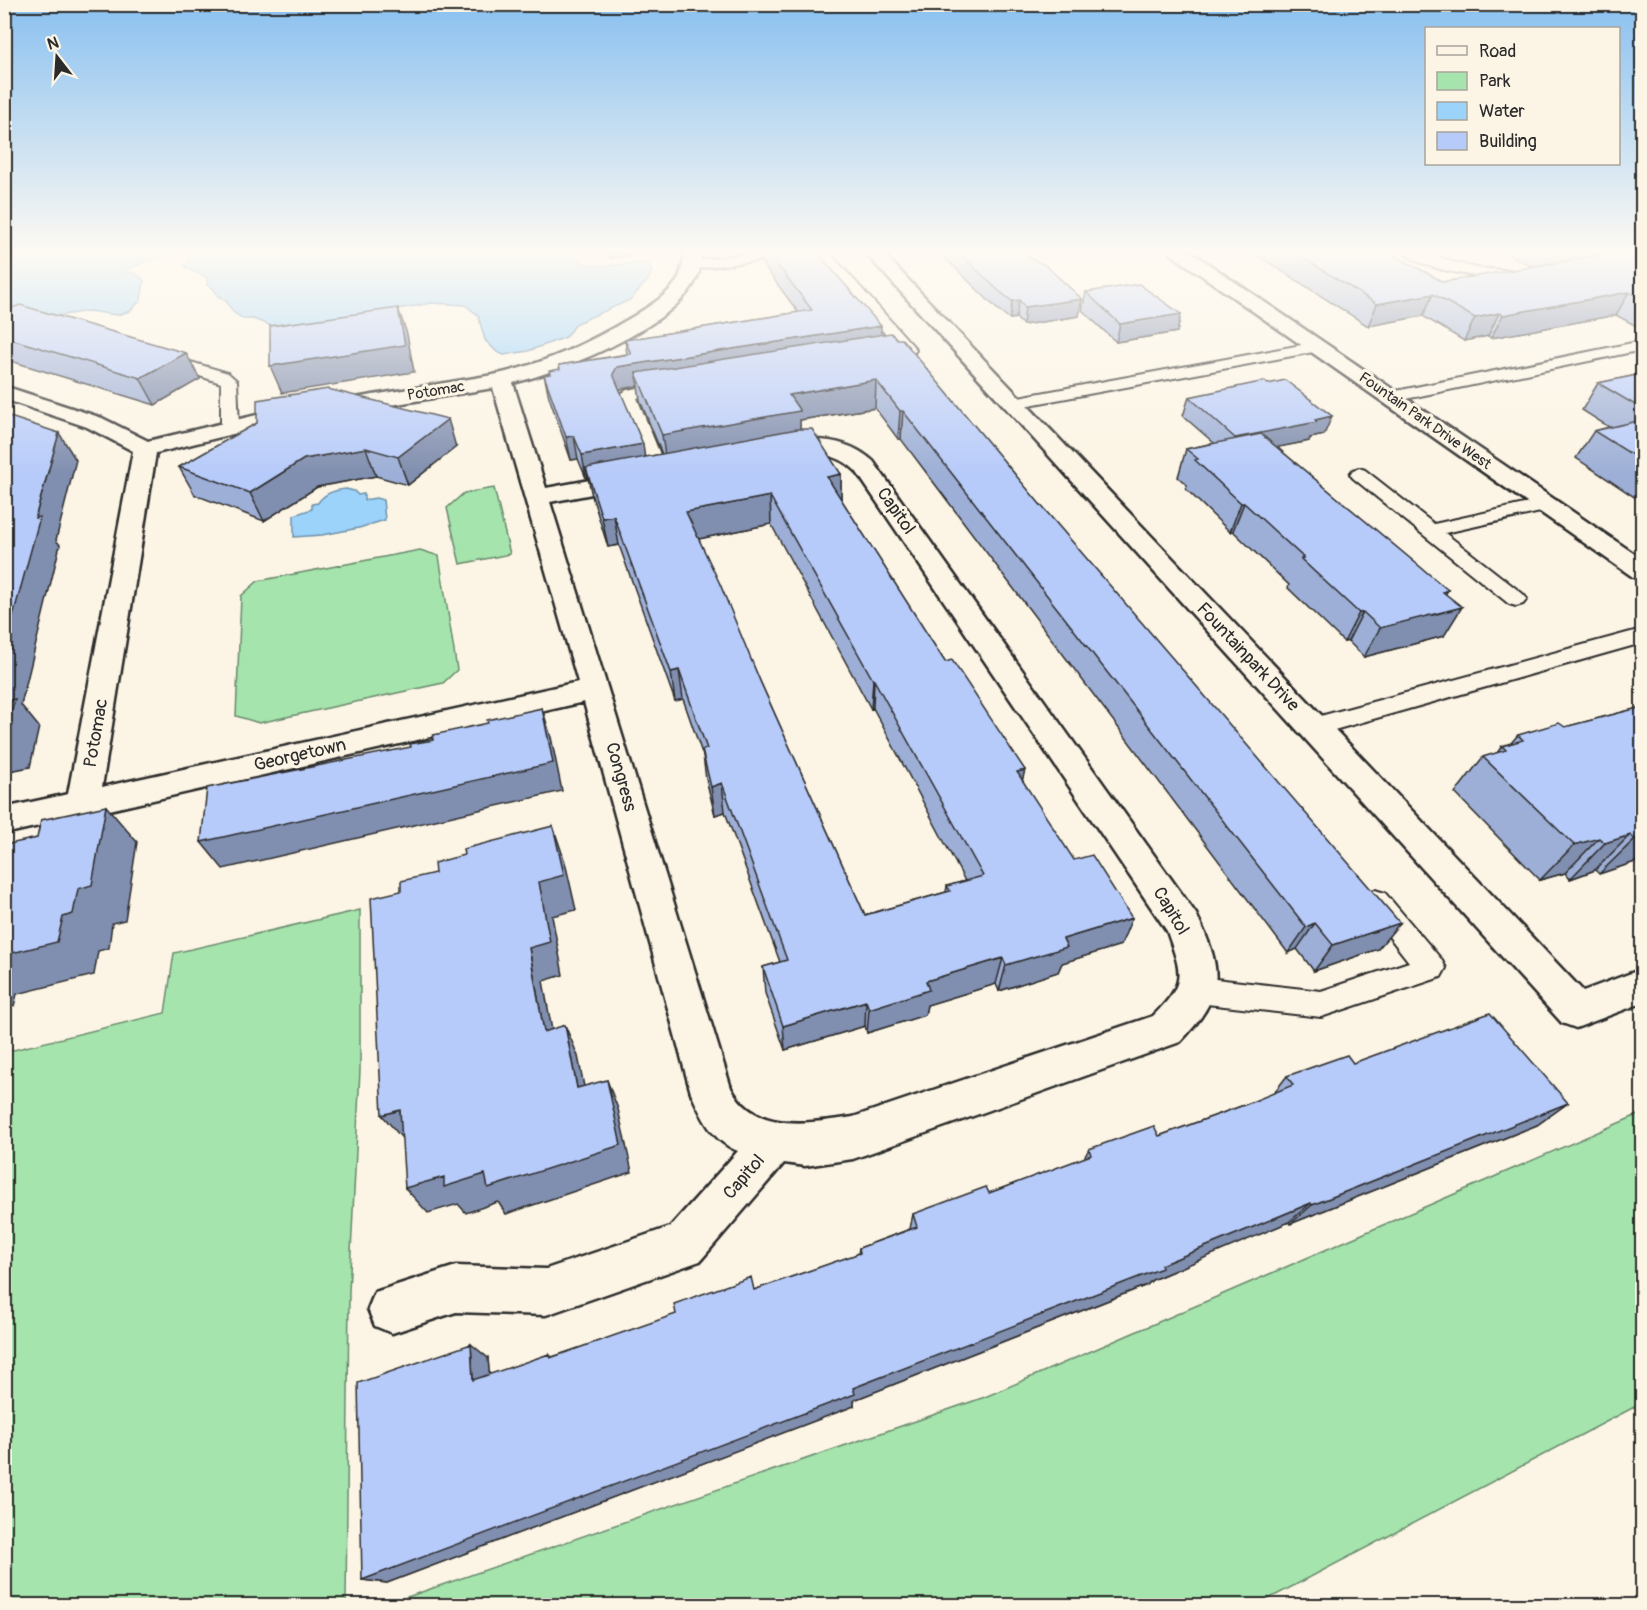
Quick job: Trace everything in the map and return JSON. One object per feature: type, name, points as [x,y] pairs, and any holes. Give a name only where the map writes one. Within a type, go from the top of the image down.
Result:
[{"type":"street","name":"Potomac","points":[[84,803],[145,449],[230,427],[501,380],[553,365],[583,353],[630,325]]},
{"type":"street","name":"Fountainpark Drive","points":[[940,325],[1576,1011],[1642,986]]},
{"type":"street","name":"Fountain Park Drive West","points":[[1286,325],[1642,571]]},
{"type":"street","name":"Congress","points":[[501,380],[595,689],[712,1093],[723,1115],[746,1134],[775,1141]]},
{"type":"street","points":[[4,392],[90,420],[123,434],[145,449]]},
{"type":"street","name":"Capitol","points":[[392,1309],[456,1289],[546,1292],[684,1245],[775,1141],[806,1145],[853,1138],[1166,1029],[1185,1010],[1198,990],[1198,966],[1183,925],[855,454],[819,446],[751,456]]},
{"type":"street","points":[[537,497],[694,467]]},
{"type":"street","name":"Georgetown","points":[[4,821],[595,689]]},
{"type":"lane","points":[[886,325],[924,368]]},
{"type":"lane","points":[[1012,403],[1318,347]]},
{"type":"lane","points":[[1391,397],[1637,347]]},
{"type":"lane","points":[[885,354],[908,350]]},
{"type":"lane","points":[[143,353],[216,374],[229,381],[230,427]]},
{"type":"lane","points":[[659,474],[627,395],[697,384]]},
{"type":"lane","points":[[1359,474],[1516,599]]},
{"type":"lane","points":[[1430,531],[1547,505]]},
{"type":"lane","points":[[1313,727],[1642,636]]},
{"type":"lane","points":[[1198,990],[1321,1004],[1431,968],[1362,886]]},
{"type":"green space","points":[[494,488],[510,554],[460,564],[447,508],[464,493]]},
{"type":"green space","points":[[420,550],[439,556],[457,670],[443,683],[259,723],[236,716],[241,596],[258,581]]},
{"type":"green space","points":[[360,910],[360,1070],[349,1292],[346,1605],[5,1605],[5,1052],[165,1013],[174,953]]},
{"type":"green space","points":[[1642,1113],[1642,1403],[1257,1605],[384,1605],[985,1397]]},
{"type":"water","points":[[270,325],[310,325],[283,330]]},
{"type":"water","points":[[481,325],[575,325],[566,337],[528,351],[504,355],[497,352],[485,340]]},
{"type":"water","points":[[346,489],[358,495],[364,494],[364,500],[376,498],[383,500],[385,520],[322,535],[294,537],[294,515],[312,509],[312,504],[318,503],[330,493]]},
{"type":"building","points":[[4,325],[90,325],[186,353],[140,378],[4,337]]},
{"type":"building","points":[[401,325],[405,345],[270,366],[270,326]]},
{"type":"building","points":[[718,325],[881,326],[617,367],[613,374],[643,444],[582,455],[574,436],[566,437],[544,375],[550,374],[549,371],[560,369],[559,365],[631,354],[625,340]]},
{"type":"building","points":[[891,333],[897,339],[902,339],[1039,503],[1400,923],[1333,945],[1315,923],[1306,927],[903,411],[900,411],[876,380],[789,395],[800,411],[662,435],[636,373]]},
{"type":"building","points":[[1642,374],[1642,409],[1598,383]]},
{"type":"building","points":[[1285,380],[1332,416],[1315,420],[1317,422],[1235,438],[1189,397],[1265,381],[1268,384]]},
{"type":"building","points":[[328,389],[448,419],[398,457],[366,448],[304,459],[250,493],[179,467],[257,423],[257,400]]},
{"type":"building","points":[[4,415],[59,433],[35,518],[40,517],[4,649]]},
{"type":"building","points":[[1642,420],[1642,461],[1594,431]]},
{"type":"building","points":[[797,429],[812,429],[841,474],[827,477],[945,662],[952,660],[1025,770],[1017,772],[1074,860],[1092,855],[1132,918],[1063,939],[1067,947],[1006,965],[1003,958],[926,981],[929,990],[869,1009],[866,1001],[783,1026],[763,967],[787,960],[722,783],[711,787],[702,750],[707,749],[679,670],[671,672],[614,516],[602,518],[586,468]],"holes":[[[770,496],[983,876],[947,886],[950,891],[865,915],[760,681],[720,584],[686,512]]]},
{"type":"building","points":[[1261,434],[1448,590],[1443,592],[1462,607],[1380,628],[1363,612],[1359,613],[1301,559],[1304,558],[1244,503],[1241,503],[1186,449]]},
{"type":"building","points":[[15,699],[4,738],[4,701]]},
{"type":"building","points":[[1642,707],[1642,836],[1635,839],[1630,835],[1605,843],[1599,838],[1574,845],[1483,757],[1506,750],[1502,746],[1523,740],[1518,735],[1559,723],[1565,727]]},
{"type":"building","points":[[542,708],[553,763],[201,842],[207,788],[411,747],[410,744],[433,740],[433,735]]},
{"type":"building","points":[[106,806],[92,885],[78,889],[73,914],[63,917],[57,942],[4,955],[4,845],[37,838],[41,820]]},
{"type":"building","points":[[553,826],[564,875],[539,882],[550,942],[529,948],[544,1032],[565,1025],[577,1088],[607,1080],[621,1145],[488,1188],[485,1174],[444,1187],[444,1177],[405,1188],[400,1110],[382,1115],[371,898],[401,891],[401,881],[435,873],[434,863],[464,855],[463,849]]},
{"type":"building","points":[[1490,1013],[1568,1103],[1312,1205],[1311,1203],[1161,1265],[1162,1268],[853,1388],[855,1394],[362,1580],[358,1383],[471,1344],[473,1380],[549,1354],[550,1358],[676,1314],[674,1304],[751,1277],[754,1290],[860,1253],[859,1248],[917,1227],[913,1214],[986,1187],[989,1193],[1091,1155],[1089,1149],[1154,1126],[1159,1136],[1247,1104],[1293,1085],[1287,1076],[1347,1055],[1353,1063]]}]
